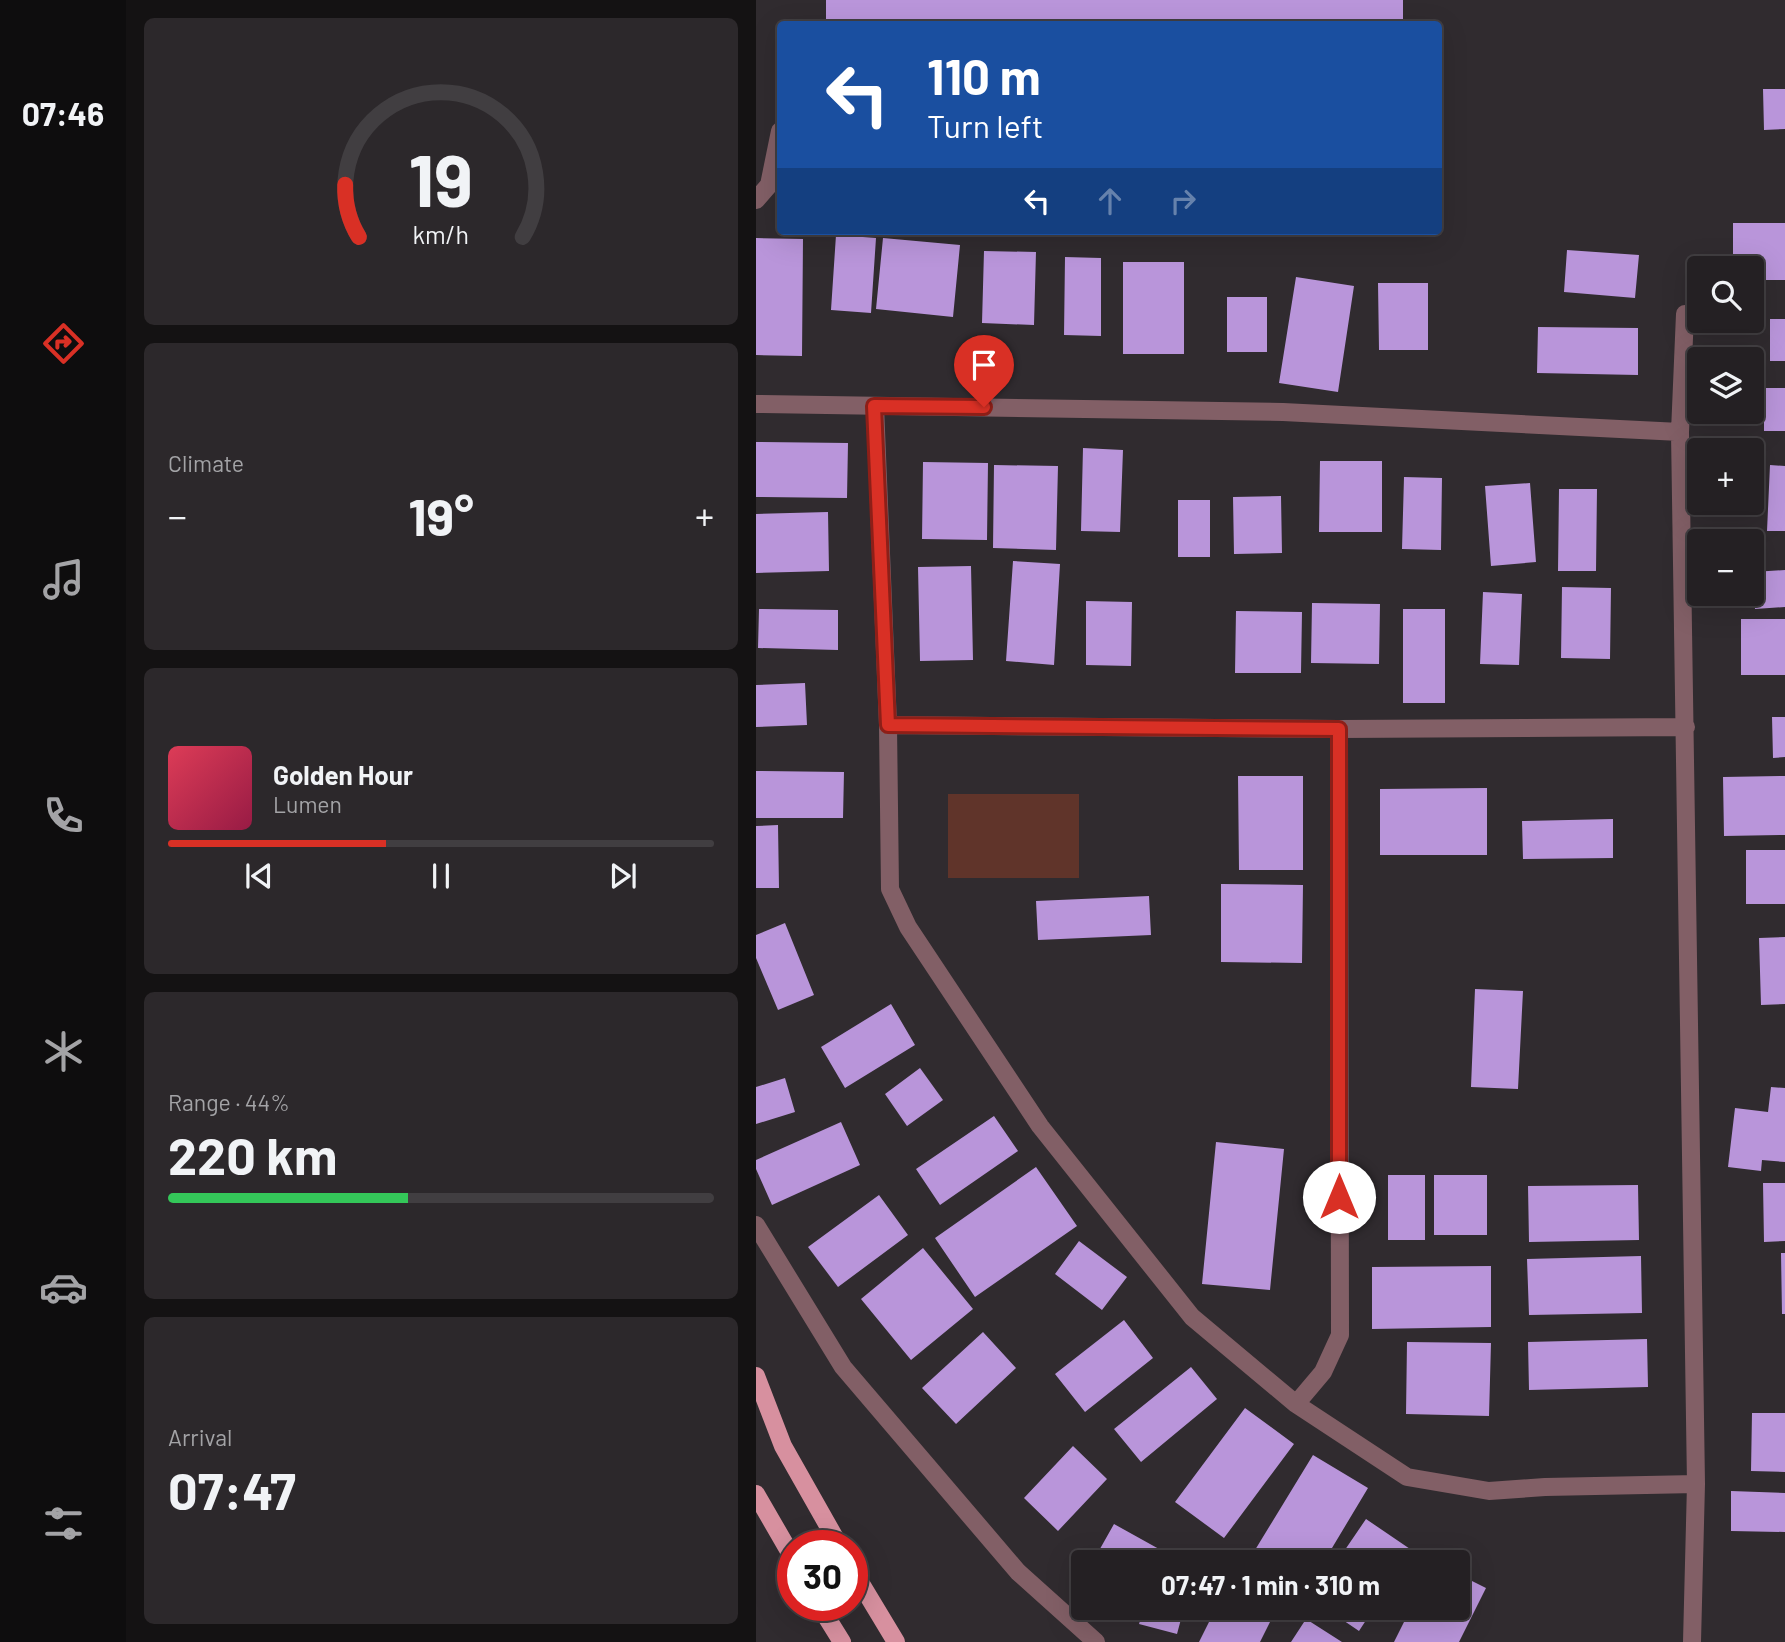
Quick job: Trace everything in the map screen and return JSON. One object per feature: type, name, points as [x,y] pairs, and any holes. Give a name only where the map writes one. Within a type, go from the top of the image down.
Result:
[{"type":"main road","points":[[756,1376],[783,1446],[831,1530]]},
{"type":"main road","points":[[756,1494],[777,1530]]},
{"type":"main road","points":[[868,1596],[896,1642]]},
{"type":"main road","points":[[829,1621],[842,1642]]},
{"type":"street","points":[[756,200],[769,185],[777,146]]},
{"type":"street","points":[[1685,314],[1680,432],[1696,1484],[1692,1642]]},
{"type":"street","points":[[756,404],[1283,412],[1680,432]]},
{"type":"street","points":[[874,406],[888,725],[890,889],[908,927],[1040,1126],[1192,1317],[1296,1404],[1407,1477],[1489,1491],[1545,1487],[1696,1484]]},
{"type":"street","points":[[888,725],[1339,729],[1686,727]]},
{"type":"street","points":[[1296,1404],[1323,1372],[1339,1335],[1339,729]]},
{"type":"street","points":[[756,1225],[843,1367],[1018,1572],[1096,1642]]},
{"type":"shaded area","points":[[948,794],[1079,794],[1079,878],[948,878]]},
{"type":"building","points":[[826,0],[1403,0],[1403,21],[826,21]]},
{"type":"building","points":[[1763,89],[1785,89],[1785,129],[1764,130]]},
{"type":"building","points":[[1733,223],[1785,223],[1785,280],[1764,280],[1764,256],[1733,256]]},
{"type":"building","points":[[836,235],[876,238],[871,313],[831,310]]},
{"type":"building","points":[[756,238],[803,239],[802,356],[756,355]]},
{"type":"building","points":[[883,238],[960,245],[953,317],[876,309]]},
{"type":"building","points":[[1567,250],[1639,255],[1635,298],[1564,292]]},
{"type":"building","points":[[984,251],[1036,252],[1034,325],[982,323]]},
{"type":"building","points":[[1065,257],[1101,258],[1101,336],[1064,335]]},
{"type":"building","points":[[1123,262],[1184,262],[1184,354],[1123,354]]},
{"type":"building","points":[[1296,277],[1354,286],[1338,392],[1279,383]]},
{"type":"building","points":[[1378,283],[1428,283],[1428,350],[1379,350]]},
{"type":"building","points":[[1227,297],[1267,297],[1267,352],[1227,352]]},
{"type":"building","points":[[1770,319],[1785,319],[1785,361],[1770,361]]},
{"type":"building","points":[[1538,327],[1638,328],[1638,375],[1537,373]]},
{"type":"building","points":[[1764,388],[1785,388],[1785,431],[1764,431]]},
{"type":"building","points":[[756,442],[848,443],[847,498],[756,497]]},
{"type":"building","points":[[1083,448],[1123,450],[1120,532],[1081,531]]},
{"type":"building","points":[[1320,461],[1382,461],[1382,532],[1319,532]]},
{"type":"building","points":[[923,462],[988,463],[987,540],[922,539]]},
{"type":"building","points":[[994,465],[1058,466],[1056,550],[993,548]]},
{"type":"building","points":[[1770,465],[1785,466],[1785,531],[1767,531]]},
{"type":"building","points":[[1404,477],[1442,478],[1441,550],[1402,549]]},
{"type":"building","points":[[1530,483],[1536,562],[1491,566],[1485,486]]},
{"type":"building","points":[[1559,489],[1597,489],[1596,571],[1558,571]]},
{"type":"building","points":[[1281,496],[1282,553],[1234,554],[1233,497]]},
{"type":"building","points":[[1178,500],[1210,500],[1210,557],[1178,557]]},
{"type":"building","points":[[828,512],[829,571],[756,573],[756,514]]},
{"type":"building","points":[[1013,561],[1060,564],[1054,665],[1006,661]]},
{"type":"building","points":[[971,566],[973,660],[920,661],[918,567]]},
{"type":"building","points":[[1785,570],[1785,607],[1755,609],[1755,606],[1764,606],[1764,571]]},
{"type":"building","points":[[1562,587],[1611,588],[1610,659],[1561,658]]},
{"type":"building","points":[[1483,592],[1522,594],[1519,665],[1480,664]]},
{"type":"building","points":[[1086,601],[1132,602],[1131,666],[1086,665]]},
{"type":"building","points":[[1312,603],[1380,604],[1379,664],[1311,663]]},
{"type":"building","points":[[759,609],[838,610],[838,650],[758,648]]},
{"type":"building","points":[[1403,609],[1445,609],[1445,703],[1403,703]]},
{"type":"building","points":[[1236,611],[1302,612],[1301,673],[1235,673]]},
{"type":"building","points":[[1741,619],[1785,619],[1785,675],[1741,675]]},
{"type":"building","points":[[805,683],[807,725],[756,727],[756,685]]},
{"type":"building","points":[[1772,717],[1785,717],[1785,757],[1773,758]]},
{"type":"building","points":[[756,771],[844,772],[843,818],[756,818]]},
{"type":"building","points":[[1238,776],[1303,776],[1303,870],[1239,870]]},
{"type":"building","points":[[1785,776],[1785,835],[1724,836],[1723,777]]},
{"type":"building","points":[[1487,788],[1487,855],[1380,855],[1380,789]]},
{"type":"building","points":[[1613,819],[1613,858],[1523,859],[1522,821]]},
{"type":"building","points":[[778,825],[779,888],[756,888],[756,826]]},
{"type":"building","points":[[1746,850],[1785,850],[1785,904],[1746,904]]},
{"type":"building","points":[[1221,884],[1303,885],[1302,963],[1221,962]]},
{"type":"building","points":[[1149,896],[1151,935],[1038,940],[1036,901]]},
{"type":"building","points":[[785,923],[814,995],[778,1010],[756,958],[756,935]]},
{"type":"building","points":[[1785,937],[1785,1004],[1761,1005],[1759,938]]},
{"type":"building","points":[[1475,989],[1523,991],[1518,1089],[1471,1087]]},
{"type":"building","points":[[891,1004],[915,1045],[845,1088],[821,1047]]},
{"type":"building","points":[[920,1068],[943,1100],[907,1126],[885,1094]]},
{"type":"building","points":[[785,1078],[795,1112],[756,1124],[756,1087]]},
{"type":"building","points":[[1771,1087],[1785,1088],[1785,1162],[1762,1160],[1761,1171],[1728,1167],[1735,1108],[1768,1112]]},
{"type":"building","points":[[994,1116],[1018,1151],[940,1205],[916,1169]]},
{"type":"building","points":[[841,1122],[860,1165],[772,1205],[756,1169],[756,1160]]},
{"type":"building","points":[[1216,1142],[1284,1149],[1270,1290],[1202,1284]]},
{"type":"building","points":[[1036,1167],[1077,1226],[975,1297],[935,1238]]},
{"type":"building","points":[[1388,1175],[1425,1175],[1425,1240],[1388,1240]]},
{"type":"building","points":[[1434,1175],[1487,1175],[1487,1235],[1434,1235]]},
{"type":"building","points":[[1763,1183],[1785,1183],[1785,1241],[1764,1242]]},
{"type":"building","points":[[1638,1185],[1639,1240],[1529,1242],[1528,1186]]},
{"type":"building","points":[[879,1195],[908,1235],[838,1287],[808,1247]]},
{"type":"building","points":[[1079,1241],[1127,1277],[1102,1310],[1055,1274]]},
{"type":"building","points":[[923,1248],[973,1309],[911,1360],[861,1299]]},
{"type":"building","points":[[1781,1253],[1785,1253],[1785,1314],[1782,1314]]},
{"type":"building","points":[[1641,1256],[1642,1313],[1529,1315],[1527,1259]]},
{"type":"building","points":[[1491,1266],[1491,1327],[1372,1329],[1372,1267]]},
{"type":"building","points":[[1124,1320],[1153,1358],[1085,1412],[1055,1374]]},
{"type":"building","points":[[983,1332],[1016,1368],[956,1424],[922,1388]]},
{"type":"building","points":[[1647,1339],[1648,1387],[1529,1390],[1528,1342]]},
{"type":"building","points":[[1407,1342],[1491,1343],[1489,1416],[1406,1414]]},
{"type":"building","points":[[1191,1367],[1217,1399],[1141,1462],[1114,1429]]},
{"type":"building","points":[[1245,1408],[1294,1444],[1224,1538],[1175,1502]]},
{"type":"building","points":[[1752,1413],[1785,1413],[1785,1472],[1751,1471]]},
{"type":"building","points":[[1073,1446],[1107,1479],[1058,1531],[1024,1498]]},
{"type":"building","points":[[1313,1455],[1368,1488],[1331,1550],[1255,1550]]},
{"type":"building","points":[[1731,1491],[1785,1493],[1785,1532],[1731,1531]]},
{"type":"building","points":[[1366,1519],[1412,1550],[1345,1550]]},
{"type":"building","points":[[1114,1524],[1159,1549],[1158,1550],[1099,1550]]},
{"type":"building","points":[[1470,1580],[1486,1588],[1470,1620]]},
{"type":"building","points":[[1140,1620],[1181,1620],[1177,1634],[1139,1624]]},
{"type":"building","points":[[1210,1620],[1271,1620],[1260,1642],[1199,1642]]},
{"type":"building","points":[[1308,1620],[1342,1642],[1291,1642]]},
{"type":"building","points":[[1343,1620],[1366,1620],[1359,1631]]},
{"type":"building","points":[[1405,1620],[1470,1620],[1459,1642],[1394,1642]]},
{"type":"route","points":[[984,407],[874,406],[882,534],[888,725],[1339,729],[1339,1197]]}]
